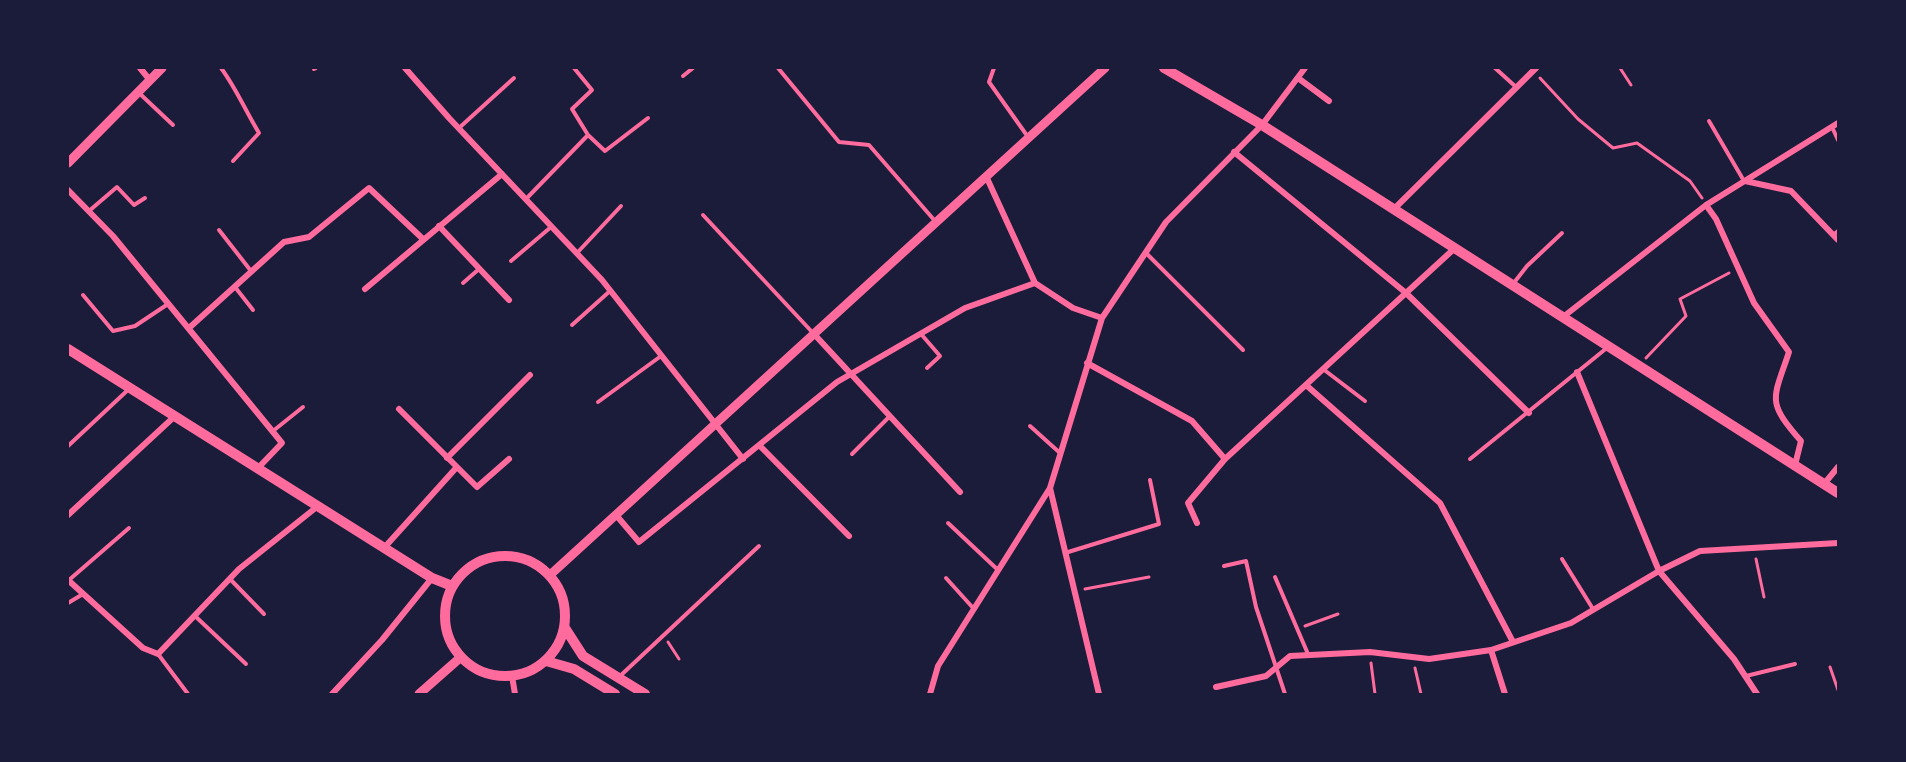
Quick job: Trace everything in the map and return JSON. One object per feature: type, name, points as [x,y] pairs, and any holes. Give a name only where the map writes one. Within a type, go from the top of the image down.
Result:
[{"type":"main road","points":[[1164,68],[1262,125],[1839,493]]},
{"type":"main road","points":[[68,349],[432,578],[453,586]]},
{"type":"main road","points":[[499,556],[518,557],[535,563],[550,575],[561,591],[566,609],[565,628],[558,646],[546,661],[530,671],[512,676],[484,672],[461,657],[450,641],[445,623],[446,604],[453,586],[472,566],[499,556]]},
{"type":"main road","points":[[565,628],[583,656],[645,694]]},
{"type":"main road","points":[[546,661],[574,669],[615,694]]},
{"type":"street","points":[[140,68],[149,80]]},
{"type":"street","points":[[68,163],[162,68]]},
{"type":"street","points":[[405,68],[610,291],[743,459]]},
{"type":"street","points":[[550,575],[1105,68]]},
{"type":"street","points":[[930,694],[938,666],[1050,488],[1102,318],[1166,222],[1262,125],[1305,68]]},
{"type":"street","points":[[1394,209],[1534,69]]},
{"type":"street","points":[[1298,78],[1329,101]]},
{"type":"street","points":[[1563,317],[1706,205],[1839,123]]},
{"type":"street","points":[[1234,152],[1407,293],[1529,412]]},
{"type":"street","points":[[365,289],[502,174]]},
{"type":"street","points":[[986,176],[1035,284],[1073,308],[1102,318]]},
{"type":"street","points":[[1744,181],[1791,191],[1837,235]]},
{"type":"street","points":[[189,328],[284,242],[309,237],[369,188],[423,239]]},
{"type":"street","points":[[68,190],[113,236],[282,443],[258,467]]},
{"type":"street","points":[[1706,205],[1754,303],[1789,352],[1774,398],[1782,420],[1801,441],[1795,465]]},
{"type":"street","points":[[439,226],[509,300]]},
{"type":"street","points":[[1197,523],[1188,503],[1225,459],[1455,248]]},
{"type":"street","points":[[616,515],[639,542],[837,382],[965,308],[1035,284]]},
{"type":"street","points":[[814,334],[960,492]]},
{"type":"street","points":[[1088,363],[1192,421],[1225,459]]},
{"type":"street","points":[[1576,372],[1659,571],[1745,676],[1757,694]]},
{"type":"street","points":[[447,458],[530,375]]},
{"type":"street","points":[[1306,385],[1440,503],[1513,642]]},
{"type":"street","points":[[399,409],[477,487],[509,459]]},
{"type":"street","points":[[68,515],[176,416]]},
{"type":"street","points":[[760,446],[849,536]]},
{"type":"street","points":[[1824,484],[1839,467]]},
{"type":"street","points":[[384,548],[456,468]]},
{"type":"street","points":[[1050,488],[1099,694]]},
{"type":"street","points":[[68,580],[143,648],[158,654],[230,579],[268,544],[318,505]]},
{"type":"street","points":[[1216,687],[1266,675],[1290,656],[1370,652],[1429,659],[1491,650],[1571,622],[1659,571],[1700,551],[1839,543]]},
{"type":"street","points":[[332,694],[382,640],[432,578]]},
{"type":"street","points":[[1491,650],[1505,694]]},
{"type":"street","points":[[419,694],[461,657]]},
{"type":"street","points":[[512,676],[515,694]]},
{"type":"lane","points":[[221,68],[238,91],[240,102],[259,132],[233,161]]},
{"type":"lane","points":[[574,68],[592,90],[572,109],[588,135],[605,151],[648,118]]},
{"type":"lane","points":[[683,76],[693,68]]},
{"type":"lane","points":[[778,68],[840,142],[869,145],[936,222]]},
{"type":"lane","points":[[994,68],[989,82],[1029,137]]},
{"type":"lane","points":[[1495,68],[1516,87]]},
{"type":"lane","points":[[458,128],[514,78]]},
{"type":"lane","points":[[138,92],[173,125]]},
{"type":"lane","points":[[1709,121],[1744,181]]},
{"type":"lane","points":[[1832,127],[1839,140]]},
{"type":"lane","points":[[526,199],[588,135]]},
{"type":"lane","points":[[89,211],[117,187],[134,205],[145,198]]},
{"type":"lane","points":[[577,253],[621,206]]},
{"type":"lane","points":[[703,215],[814,334]]},
{"type":"lane","points":[[511,261],[552,227]]},
{"type":"lane","points":[[219,230],[252,271]]},
{"type":"lane","points":[[1513,285],[1527,266],[1562,233]]},
{"type":"lane","points":[[1145,252],[1243,350]]},
{"type":"lane","points":[[464,284],[479,269]]},
{"type":"lane","points":[[235,287],[253,310]]},
{"type":"lane","points":[[572,325],[610,291]]},
{"type":"lane","points":[[82,294],[113,332],[135,326],[169,303]]},
{"type":"lane","points":[[920,333],[940,356],[927,369]]},
{"type":"lane","points":[[1470,459],[1608,346]]},
{"type":"lane","points":[[598,402],[661,356]]},
{"type":"lane","points":[[1323,369],[1365,401]]},
{"type":"lane","points":[[68,446],[131,388]]},
{"type":"lane","points":[[272,432],[303,407]]},
{"type":"lane","points":[[852,454],[890,416]]},
{"type":"lane","points":[[1030,426],[1060,453]]},
{"type":"lane","points":[[1064,553],[1159,524],[1150,480]]},
{"type":"lane","points":[[948,524],[998,571]]},
{"type":"lane","points":[[68,580],[129,528]]},
{"type":"lane","points":[[618,678],[759,546]]},
{"type":"lane","points":[[1562,559],[1593,609]]},
{"type":"lane","points":[[1224,566],[1246,561],[1256,607],[1285,694]]},
{"type":"lane","points":[[1275,577],[1308,654]]},
{"type":"lane","points":[[946,578],[974,609]]},
{"type":"lane","points":[[230,579],[264,614]]},
{"type":"lane","points":[[68,603],[83,594]]},
{"type":"lane","points":[[195,616],[246,664]]},
{"type":"lane","points":[[158,654],[188,694]]},
{"type":"lane","points":[[1745,676],[1795,664]]},
{"type":"path","points":[[1620,68],[1631,85]]},
{"type":"path","points":[[1534,69],[1578,119],[1613,148],[1637,142],[1690,181],[1706,205]]},
{"type":"path","points":[[1638,365],[1686,316],[1680,299],[1738,268]]},
{"type":"path","points":[[1753,548],[1764,597]]},
{"type":"path","points":[[1074,591],[1149,577]]},
{"type":"path","points":[[1297,629],[1338,614]]},
{"type":"path","points":[[664,636],[679,658]]},
{"type":"path","points":[[1370,652],[1375,694]]},
{"type":"path","points":[[1412,657],[1421,694]]},
{"type":"path","points":[[1830,667],[1839,690]]}]
